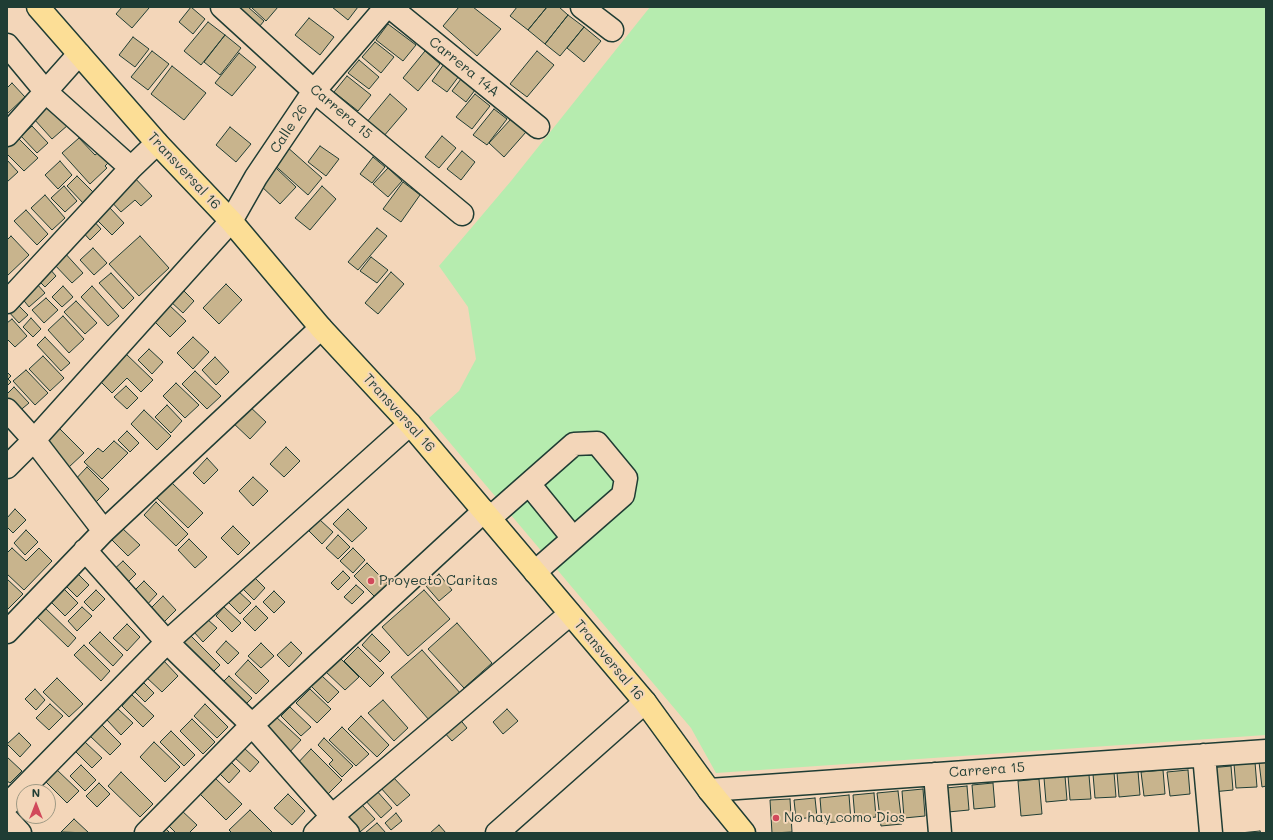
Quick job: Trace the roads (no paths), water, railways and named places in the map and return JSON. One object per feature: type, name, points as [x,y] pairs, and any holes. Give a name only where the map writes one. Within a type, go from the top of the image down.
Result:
[{"type":"main road","name":"Transversal 16","points":[[38,7],[157,143],[231,221],[321,328],[410,424],[487,514],[645,702],[709,790],[744,833]]},
{"type":"street","name":"Carrera 15","points":[[222,7],[314,91],[462,214]]},
{"type":"street","name":"Calle 26","points":[[7,467],[34,440],[231,221],[256,177],[314,91],[386,7]]},
{"type":"street","name":"Carrera 14A","points":[[390,7],[538,127]]},
{"type":"street","points":[[582,7],[612,30]]},
{"type":"street","points":[[7,46],[46,92],[131,168]]},
{"type":"street","points":[[7,135],[79,54]]},
{"type":"street","points":[[7,302],[131,168],[157,143]]},
{"type":"street","points":[[7,632],[104,531],[321,328]]},
{"type":"street","points":[[7,410],[34,440],[104,531]]},
{"type":"street","points":[[7,805],[167,642],[410,424]]},
{"type":"street","points":[[146,833],[252,725],[487,514],[529,484],[574,444],[597,443],[626,478],[623,495],[535,572]]},
{"type":"street","points":[[529,484],[573,538]]},
{"type":"street","points":[[85,550],[167,642],[252,725],[348,833]]},
{"type":"street","points":[[315,833],[332,816],[570,614]]},
{"type":"street","points":[[497,833],[645,702]]},
{"type":"street","name":"Carrera 15","points":[[709,790],[1266,751]]},
{"type":"street","points":[[1204,755],[1211,833]]},
{"type":"street","points":[[935,774],[940,833]]},
{"type":"street","points":[[7,819],[20,833]]},
{"type":"place","name":"Proyecto Caritas","points":[[371,581]]},
{"type":"place","name":"No hay como Dios","points":[[776,818]]}]
